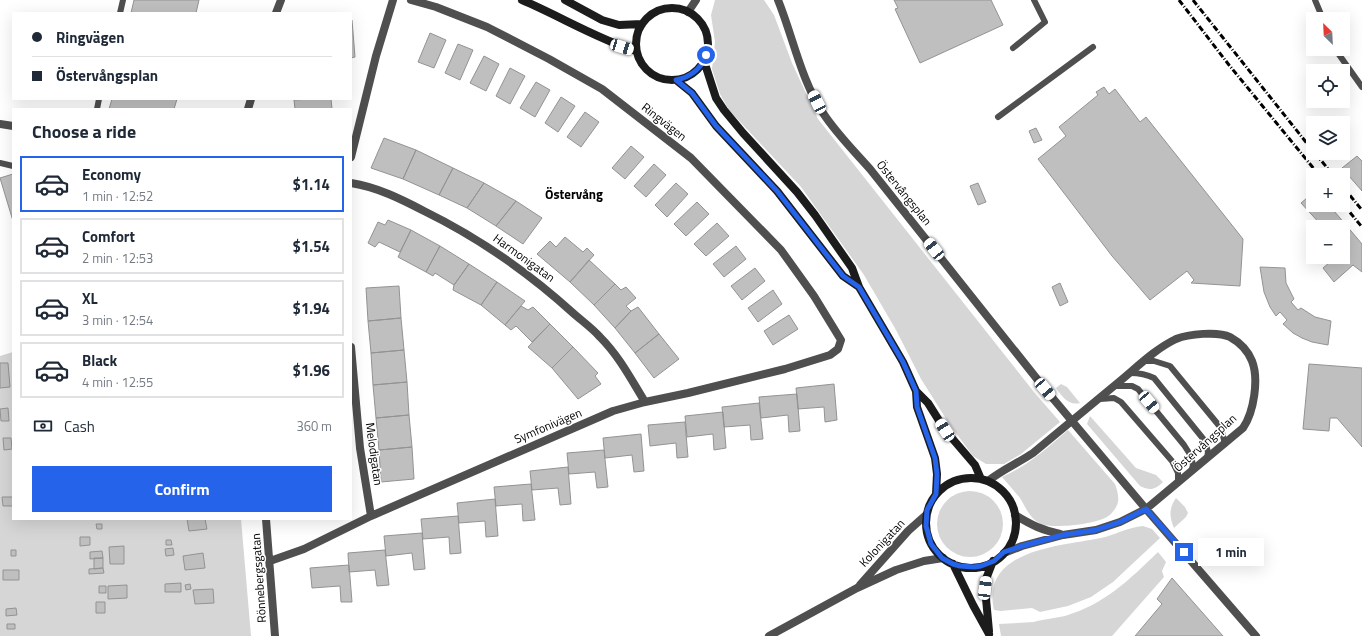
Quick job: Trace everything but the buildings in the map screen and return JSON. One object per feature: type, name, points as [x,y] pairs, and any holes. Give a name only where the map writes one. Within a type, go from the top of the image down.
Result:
[{"type":"main road","points":[[522,0],[622,47],[636,51]]},
{"type":"main road","points":[[565,0],[602,20],[619,25],[642,24]]},
{"type":"main road","points":[[674,8],[688,12],[698,19],[707,36],[708,49],[704,61],[688,77],[676,80],[664,79],[653,75],[644,68],[636,51],[636,37],[642,24],[652,13],[659,10],[674,8]]},
{"type":"main road","points":[[704,61],[716,98],[743,133],[797,192],[815,215],[852,268],[859,287],[903,362],[916,391],[917,407],[935,458],[937,474],[936,494]]},
{"type":"main road","points":[[676,80],[692,93],[716,126],[777,191],[843,276],[859,287]]},
{"type":"main road","points":[[916,391],[928,403],[945,430],[975,465],[984,480]]},
{"type":"main road","points":[[967,478],[984,480],[1000,489],[1010,501],[1015,515],[1015,527],[1012,539],[1004,552],[994,561],[987,564],[967,567],[953,564],[942,558],[934,549],[928,538],[926,515],[929,506],[936,494],[953,481],[967,478]]},
{"type":"main road","points":[[989,635],[985,588],[986,579],[994,561]]},
{"type":"main road","points":[[953,564],[989,635]]},
{"type":"street","points":[[276,12],[281,0]]},
{"type":"street","points":[[352,152],[376,56],[393,0]]},
{"type":"street","name":"Ringvägen","points":[[411,0],[436,7],[487,27],[556,63],[602,89],[691,158],[781,250],[814,296],[841,340]]},
{"type":"street","points":[[688,12],[696,0]]},
{"type":"street","name":"Östervångsplan","points":[[778,0],[811,90],[823,113],[847,143],[870,168],[1072,421],[1256,636]]},
{"type":"street","points":[[0,124],[12,126]]},
{"type":"street","name":"Harmonigatan","points":[[352,183],[365,185],[396,197],[470,234],[505,257],[547,289],[600,337],[624,366],[644,402]]},
{"type":"street","name":"Östervångsplan","points":[[984,480],[1018,463],[1033,453],[1144,361],[1176,339],[1201,334],[1228,336],[1237,341],[1245,349],[1251,359],[1255,372],[1251,407],[1248,420],[1243,428],[1146,509],[1120,522],[1096,530],[1063,535],[1004,552]]},
{"type":"street","name":"Symfonivägen","points":[[270,561],[304,548],[371,516],[613,411],[644,402],[688,393],[785,369],[830,354],[838,349],[841,340]]},
{"type":"street","name":"Melodigatan","points":[[352,358],[360,448],[371,516]]},
{"type":"street","name":"Kolonigatan","points":[[857,588],[908,531],[926,515]]},
{"type":"street","name":"Östervångsplan","points":[[1015,515],[1044,530],[1063,535]]},
{"type":"street","name":"Rönnebergsgatan","points":[[266,520],[275,636]]},
{"type":"street","name":"Kolonigatan","points":[[769,636],[857,588],[896,570],[924,561],[942,558]]},
{"type":"lane","points":[[120,12],[123,0]]},
{"type":"lane","points":[[1014,48],[1045,22],[1034,0]]},
{"type":"lane","points":[[1315,0],[1320,12]]},
{"type":"lane","points":[[998,117],[1093,47]]},
{"type":"lane","points":[[1340,56],[1362,87]]},
{"type":"lane","points":[[0,163],[12,166]]},
{"type":"lane","points":[[1144,361],[1154,361],[1170,366],[1221,428],[1225,444]]},
{"type":"lane","points":[[1130,373],[1147,374],[1154,378],[1205,441],[1208,452],[1207,458]]},
{"type":"lane","points":[[1114,386],[1132,386],[1138,389],[1184,445],[1191,456],[1193,465],[1191,472]]},
{"type":"lane","points":[[1098,399],[1114,398],[1121,402],[1172,461],[1178,473],[1178,483]]},
{"type":"shaded area","points":[[715,0],[764,0],[774,15],[792,63],[818,119],[1034,392],[1060,422],[1021,454],[1004,464],[986,464],[973,456],[950,425],[921,379],[896,330],[864,275],[801,187],[729,110],[720,94],[712,69],[715,42],[711,15]]},
{"type":"shaded area","points":[[12,352],[12,520],[241,520],[251,636],[0,636],[0,356]]},
{"type":"shaded area","points":[[1061,384],[1067,387],[1080,403],[1076,404],[1069,402],[1063,397],[1056,388]]},
{"type":"shaded area","points":[[1090,416],[1136,468],[1156,475],[1163,482],[1152,489],[1147,489],[1140,486],[1087,424]]},
{"type":"shaded area","points":[[1068,430],[1115,484],[1118,494],[1118,502],[1115,509],[1107,517],[1099,520],[1083,524],[1064,526],[1041,524],[1031,516],[1020,498],[1002,477],[1029,462]]},
{"type":"shaded area","points":[[970,491],[983,494],[993,501],[1000,511],[1003,524],[1000,537],[993,547],[983,554],[970,557],[957,554],[947,547],[940,537],[937,524],[940,511],[947,501],[957,494]]},
{"type":"shaded area","points":[[1176,498],[1185,507],[1188,513],[1186,517],[1174,528],[1170,513]]},
{"type":"shaded area","points":[[1143,526],[1152,529],[1160,538],[1113,582],[1091,597],[1068,606],[1040,612],[1032,608],[1001,611],[994,610],[993,590],[999,574],[1011,563],[1028,554],[1046,548],[1101,538]]},
{"type":"shaded area","points":[[1158,552],[1166,562],[1162,571],[1164,577],[1112,636],[1001,636],[999,624],[1034,622],[1062,617],[1092,605],[1116,590]]},
{"type":"railway","points":[[1179,0],[1229,65],[1313,168]]},
{"type":"railway","points":[[1193,0],[1306,142]]},
{"type":"railway","points":[[1321,160],[1327,168]]},
{"type":"railway","points":[[1350,195],[1362,210]]},
{"type":"railway","points":[[1350,212],[1362,227]]},
{"type":"district","name":"Östervång","points":[[574,194]]},
{"type":"route","points":[[706,55],[704,61],[697,70],[688,77],[676,80],[692,93],[716,126],[777,191],[843,276],[859,287],[903,362],[916,391],[917,407],[935,458],[937,474],[936,494],[927,510],[926,521],[928,538],[934,549],[953,564],[967,567],[981,566],[994,561],[1004,552],[1063,535],[1096,530],[1120,522],[1146,509],[1184,552]]}]
